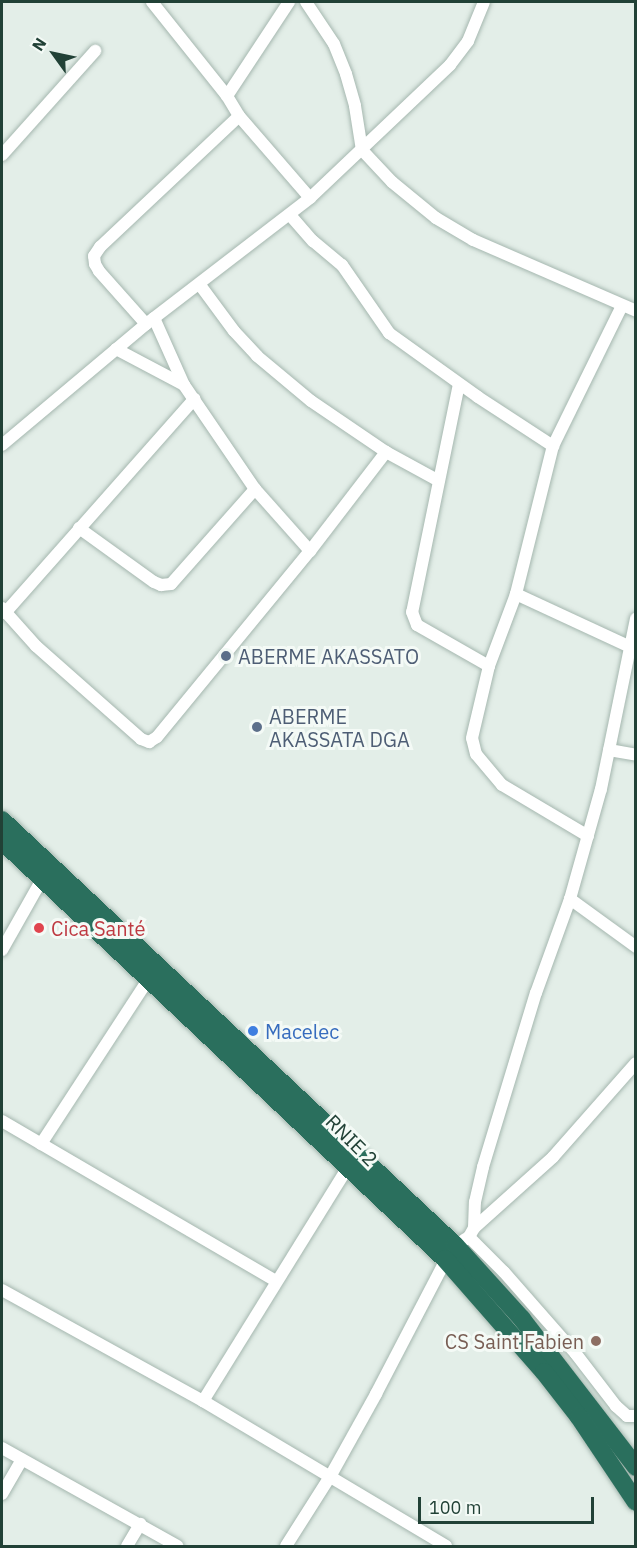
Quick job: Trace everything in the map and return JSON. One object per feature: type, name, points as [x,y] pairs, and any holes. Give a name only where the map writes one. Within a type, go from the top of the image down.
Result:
[{"type":"highway","name":"RNIE 2","points":[[2,820],[461,1242],[636,1467]]},
{"type":"highway","name":"RNIE 2","points":[[2,841],[41,881],[348,1167],[406,1224],[461,1242],[544,1372],[579,1417],[636,1502]]},
{"type":"street","points":[[152,2],[227,96],[238,116],[310,198]]},
{"type":"street","points":[[227,96],[289,2]]},
{"type":"street","points":[[306,2],[334,44],[346,74],[356,106],[362,150],[392,182],[436,218],[473,240],[636,311]]},
{"type":"street","points":[[2,445],[150,321],[200,285],[310,198],[450,65],[468,41],[484,2]]},
{"type":"street","points":[[2,155],[95,51]]},
{"type":"street","points":[[238,116],[99,247],[94,256],[99,271],[150,321],[184,385],[255,489],[310,551]]},
{"type":"street","points":[[290,215],[313,241],[342,265],[389,333],[459,384],[553,446]]},
{"type":"street","points":[[200,285],[234,331],[257,356],[311,401],[386,452],[439,481]]},
{"type":"street","points":[[588,836],[502,785],[476,754],[472,738],[489,666],[516,594],[553,446],[622,306]]},
{"type":"street","points":[[116,349],[184,385]]},
{"type":"street","points":[[459,384],[412,612],[417,625],[489,666]]},
{"type":"street","points":[[194,399],[3,611],[36,646],[141,739],[149,742],[157,737],[310,551],[386,452]]},
{"type":"street","points":[[80,528],[154,582],[160,585],[171,584],[255,489]]},
{"type":"street","points":[[516,594],[628,646]]},
{"type":"street","points":[[286,1546],[331,1475],[461,1242],[475,1202],[483,1167],[536,993],[570,899],[588,836],[609,750],[628,646],[636,619]]},
{"type":"street","points":[[609,750],[636,755]]},
{"type":"street","points":[[2,950],[41,881]]},
{"type":"street","points":[[570,899],[636,947]]},
{"type":"street","points":[[41,1144],[148,980]]},
{"type":"street","points":[[461,1242],[553,1156],[636,1063]]},
{"type":"street","points":[[2,1121],[276,1281]]},
{"type":"street","points":[[202,1401],[348,1167]]},
{"type":"street","points":[[461,1242],[544,1316],[616,1406],[627,1416],[636,1416]]},
{"type":"street","points":[[2,1290],[331,1475],[447,1546]]},
{"type":"street","points":[[2,1448],[177,1546]]},
{"type":"street","points":[[2,1494],[22,1460]]},
{"type":"street","points":[[127,1546],[140,1524]]},
{"type":"place","name":"ABERME AKASSATO","points":[[226,656]]},
{"type":"place","name":"ABERME AKASSATA DGA","points":[[257,727]]},
{"type":"place","name":"Cica Santé","points":[[39,928]]},
{"type":"place","name":"Macelec","points":[[253,1031]]},
{"type":"place","name":"CS Saint Fabien","points":[[596,1341]]}]
